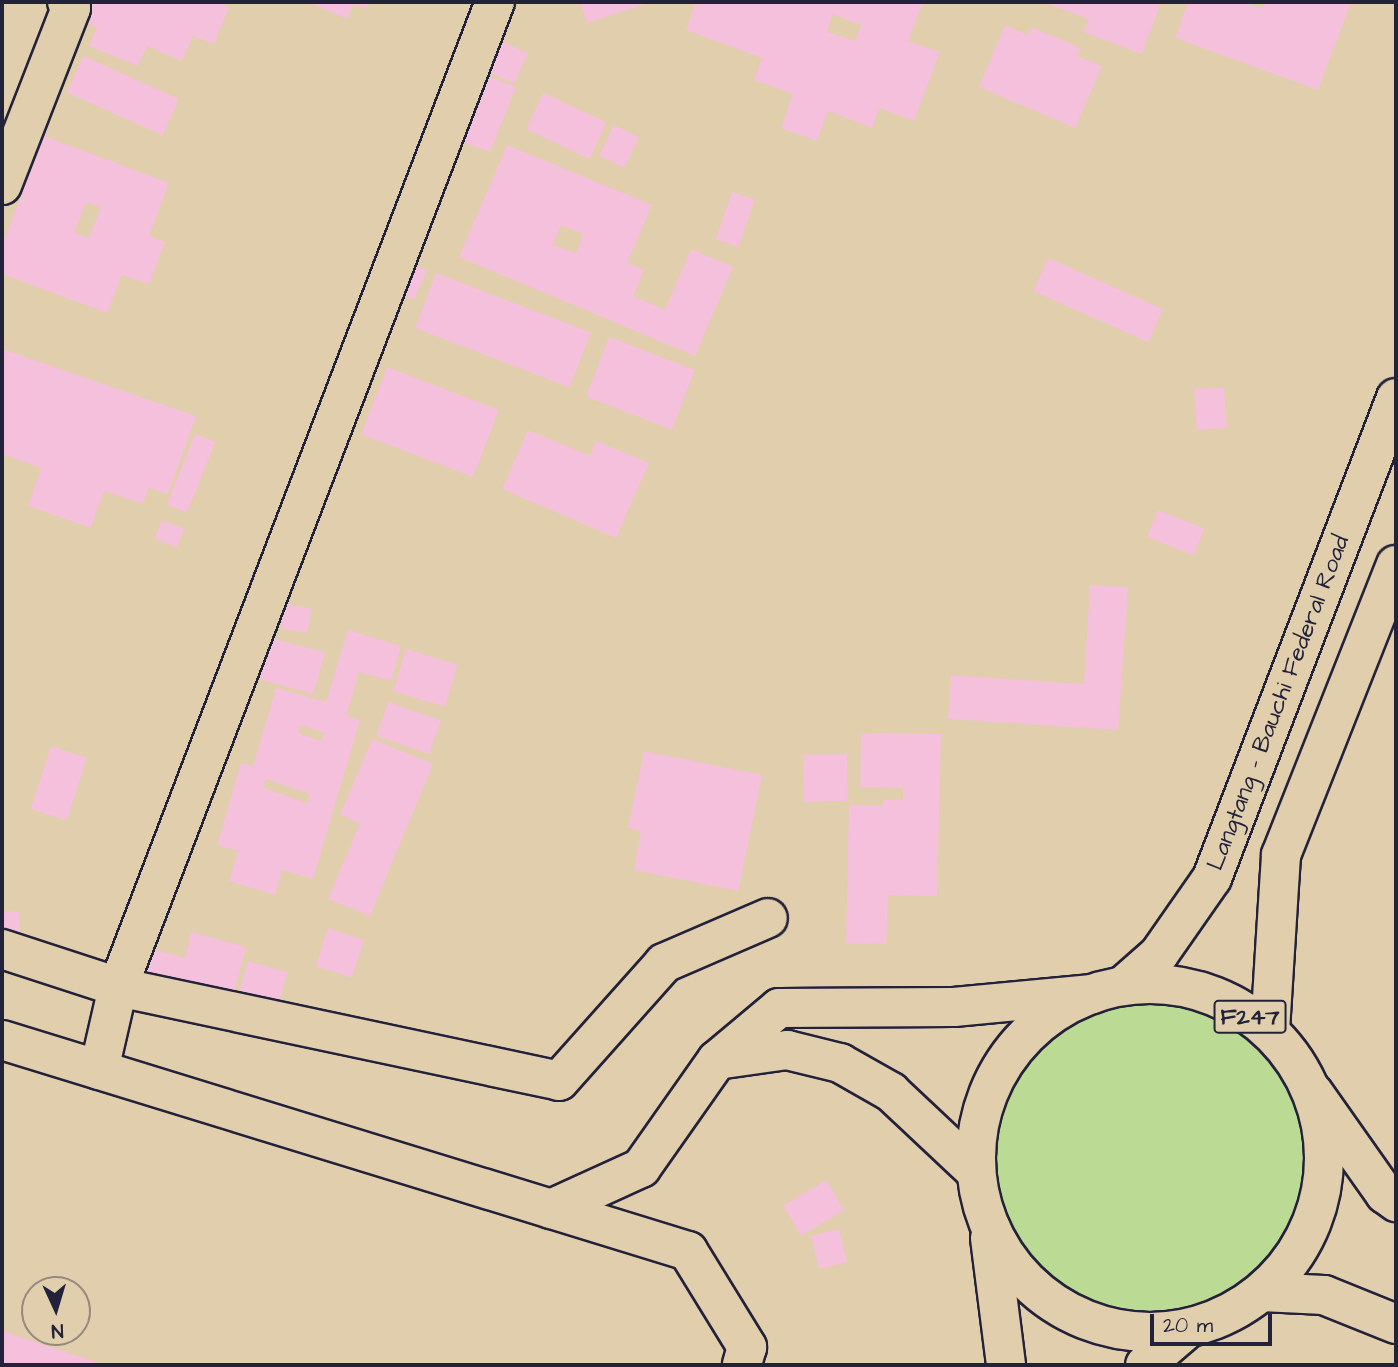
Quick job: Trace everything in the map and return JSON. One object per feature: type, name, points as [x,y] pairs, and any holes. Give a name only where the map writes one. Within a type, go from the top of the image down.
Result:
[{"type":"street","points":[[2,185],[71,8],[67,2]]},
{"type":"street","points":[[99,1070],[118,987],[495,2]]},
{"type":"street","name":"Langtang - Bauchi Federal Road","points":[[1108,989],[1159,954],[1212,878],[1396,398]]},
{"type":"street","name":"F247","points":[[1270,1031],[1281,855],[1396,565]]},
{"type":"street","points":[[2,949],[118,987],[559,1081],[664,963],[768,918]]},
{"type":"street","name":"F247","points":[[988,1226],[1013,1267],[1048,1301],[1103,1325],[1139,1332],[1187,1329],[1227,1314],[1262,1292],[1299,1250],[1320,1200],[1325,1145],[1313,1092],[1294,1059],[1270,1031],[1226,1001],[1176,986],[1108,989],[1042,1021],[1003,1063],[980,1115],[975,1171],[988,1226],[1006,1365]]},
{"type":"street","points":[[551,1209],[641,1168],[717,1060],[779,1008],[954,1007],[1108,989]]},
{"type":"street","points":[[2,1040],[688,1251],[747,1347],[742,1365]]},
{"type":"street","points":[[717,1060],[787,1050],[840,1063],[891,1092],[975,1171]]},
{"type":"street","points":[[1313,1092],[1385,1194],[1396,1202]]},
{"type":"street","points":[[1262,1292],[1324,1295],[1396,1324]]},
{"type":"street","name":"F247","points":[[1145,1365],[1187,1329]]},
{"type":"green space","points":[[1151,1002],[1181,1005],[1224,1020],[1249,1037],[1271,1059],[1288,1084],[1299,1112],[1306,1157],[1303,1187],[1288,1230],[1271,1255],[1249,1277],[1224,1294],[1196,1305],[1151,1312],[1121,1309],[1078,1294],[1053,1277],[1031,1255],[1014,1230],[1003,1202],[996,1157],[999,1127],[1014,1084],[1031,1059],[1053,1037],[1078,1020],[1106,1009]]},
{"type":"building","points":[[77,2],[217,2],[229,7],[214,44],[193,36],[182,61],[147,46],[138,66],[89,46],[97,27],[71,16]]},
{"type":"building","points":[[307,2],[370,2],[366,9],[354,3],[347,19]]},
{"type":"building","points":[[580,2],[652,2],[587,23]]},
{"type":"building","points":[[696,2],[923,2],[908,41],[940,52],[914,121],[879,108],[872,128],[828,111],[817,141],[781,128],[793,94],[754,80],[762,58],[686,30]],"holes":[[[833,14],[861,25],[855,41],[827,32]]]},
{"type":"building","points":[[1042,2],[1161,2],[1142,54],[1083,32],[1089,19]]},
{"type":"building","points":[[1188,2],[1244,2],[1262,8],[1264,2],[1351,2],[1318,90],[1175,38]]},
{"type":"building","points":[[1005,25],[1028,35],[1031,27],[1081,48],[1077,56],[1102,66],[1075,128],[979,87]]},
{"type":"building","points":[[496,39],[528,53],[515,83],[483,69]]},
{"type":"building","points":[[83,56],[179,99],[163,135],[67,93]]},
{"type":"building","points":[[488,76],[516,87],[490,152],[462,142],[474,92],[481,94]]},
{"type":"building","points":[[543,93],[606,123],[590,159],[526,129]]},
{"type":"building","points":[[614,125],[639,137],[624,168],[599,156]]},
{"type":"building","points":[[44,136],[169,183],[149,236],[165,242],[149,284],[122,275],[107,313],[2,274],[2,246]],"holes":[[[86,202],[101,207],[89,238],[74,232]]]},
{"type":"building","points":[[507,145],[652,205],[627,263],[644,270],[633,296],[665,310],[691,249],[733,267],[695,356],[459,257]],"holes":[[[561,225],[583,234],[576,253],[553,245]]]},
{"type":"building","points":[[732,192],[755,200],[738,247],[716,239]]},
{"type":"building","points":[[1048,258],[1163,309],[1148,342],[1033,291]]},
{"type":"building","points":[[409,262],[427,270],[414,299],[396,291]]},
{"type":"building","points":[[436,273],[591,332],[570,388],[415,328]]},
{"type":"building","points":[[609,337],[695,370],[672,430],[586,397]]},
{"type":"building","points":[[2,349],[196,416],[168,494],[148,488],[143,504],[104,491],[91,528],[28,506],[41,468],[2,454]]},
{"type":"building","points":[[387,367],[499,410],[473,477],[361,434]]},
{"type":"building","points":[[1224,387],[1227,428],[1197,430],[1194,389]]},
{"type":"building","points":[[528,430],[590,456],[596,441],[649,463],[616,538],[502,489]]},
{"type":"building","points":[[195,434],[215,442],[187,513],[167,504]]},
{"type":"building","points":[[1158,510],[1204,529],[1193,556],[1147,537]]},
{"type":"building","points":[[162,520],[184,529],[177,548],[155,539]]},
{"type":"building","points":[[1090,585],[1128,587],[1118,730],[948,719],[951,675],[1084,684]]},
{"type":"building","points":[[285,604],[312,609],[307,633],[281,629]]},
{"type":"building","points":[[348,630],[401,646],[391,681],[359,672],[346,716],[360,720],[313,879],[282,870],[275,895],[229,881],[238,851],[217,845],[241,763],[253,766],[276,688],[326,702]],"holes":[[[301,725],[324,733],[321,741],[298,733]],[[266,779],[310,794],[307,803],[263,788]]]},
{"type":"building","points":[[267,637],[325,653],[314,694],[256,679]]},
{"type":"building","points":[[406,649],[458,665],[445,707],[393,691]]},
{"type":"building","points":[[388,702],[441,720],[429,754],[376,736]]},
{"type":"building","points":[[861,733],[941,734],[937,896],[888,895],[886,944],[846,943],[849,805],[883,806],[883,800],[903,800],[903,788],[860,787]]},
{"type":"building","points":[[372,739],[433,764],[370,916],[328,899],[360,823],[340,815]]},
{"type":"building","points":[[51,746],[87,758],[67,821],[31,809]]},
{"type":"building","points":[[644,751],[762,775],[738,891],[634,870],[641,831],[628,828]]},
{"type":"building","points":[[847,754],[848,801],[804,802],[803,755]]},
{"type":"building","points":[[19,911],[20,932],[3,933],[2,912]]},
{"type":"building","points":[[328,928],[364,940],[352,978],[316,966]]},
{"type":"building","points":[[191,932],[246,947],[233,996],[145,971],[151,949],[185,958]]},
{"type":"building","points":[[248,961],[287,972],[277,1010],[237,998]]},
{"type":"building","points":[[826,1180],[844,1210],[801,1236],[783,1206]]},
{"type":"building","points":[[839,1229],[847,1262],[819,1269],[811,1236]]},
{"type":"building","points":[[2,1331],[21,1337],[21,1346],[47,1346],[105,1365],[2,1365]]}]
